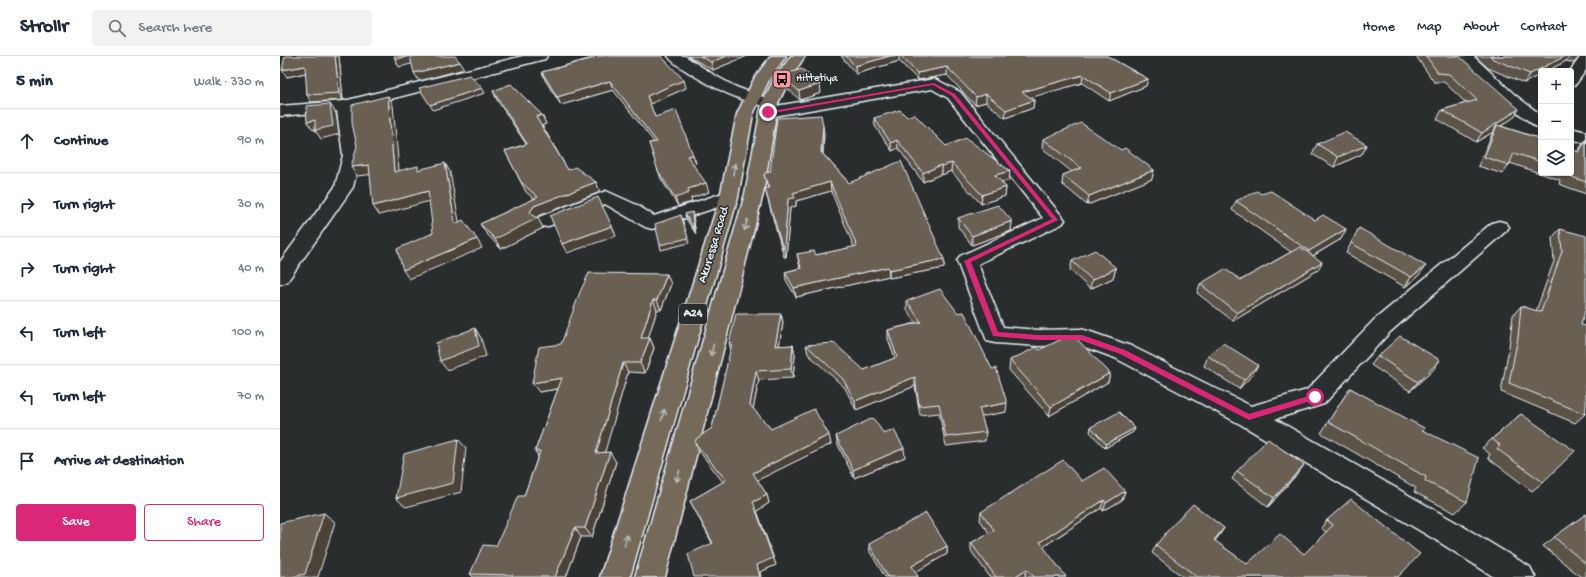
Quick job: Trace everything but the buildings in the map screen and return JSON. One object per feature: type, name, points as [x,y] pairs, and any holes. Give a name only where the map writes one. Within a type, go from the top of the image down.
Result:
[{"type":"highway","name":"Akuressa Road","points":[[650,577],[754,194],[763,105],[763,77],[779,56]]},
{"type":"highway","name":"Akuressa Road","points":[[615,577],[729,197],[745,114],[763,105],[798,56]]},
{"type":"street","points":[[280,111],[344,106],[540,56]]},
{"type":"street","points":[[674,56],[717,85],[763,105],[934,84],[954,95],[1055,220],[967,261],[995,335],[1038,338],[1080,337],[1123,352],[1249,417],[1449,533],[1520,577]]},
{"type":"street","points":[[1464,56],[1509,98],[1538,121]]},
{"type":"street","points":[[1574,76],[1586,59]]},
{"type":"street","points":[[280,277],[344,187],[352,155],[344,106]]},
{"type":"street","points":[[1574,134],[1586,138]]},
{"type":"street","points":[[546,221],[606,197],[630,209],[652,223],[729,197]]},
{"type":"street","points":[[1249,417],[1315,397],[1382,326],[1499,227]]},
{"type":"place","name":"Hittetiya","points":[[782,79]]},
{"type":"route","points":[[768,112],[934,84],[954,95],[1055,220],[967,261],[995,335],[1038,338],[1080,337],[1123,352],[1249,417],[1315,397]]}]
